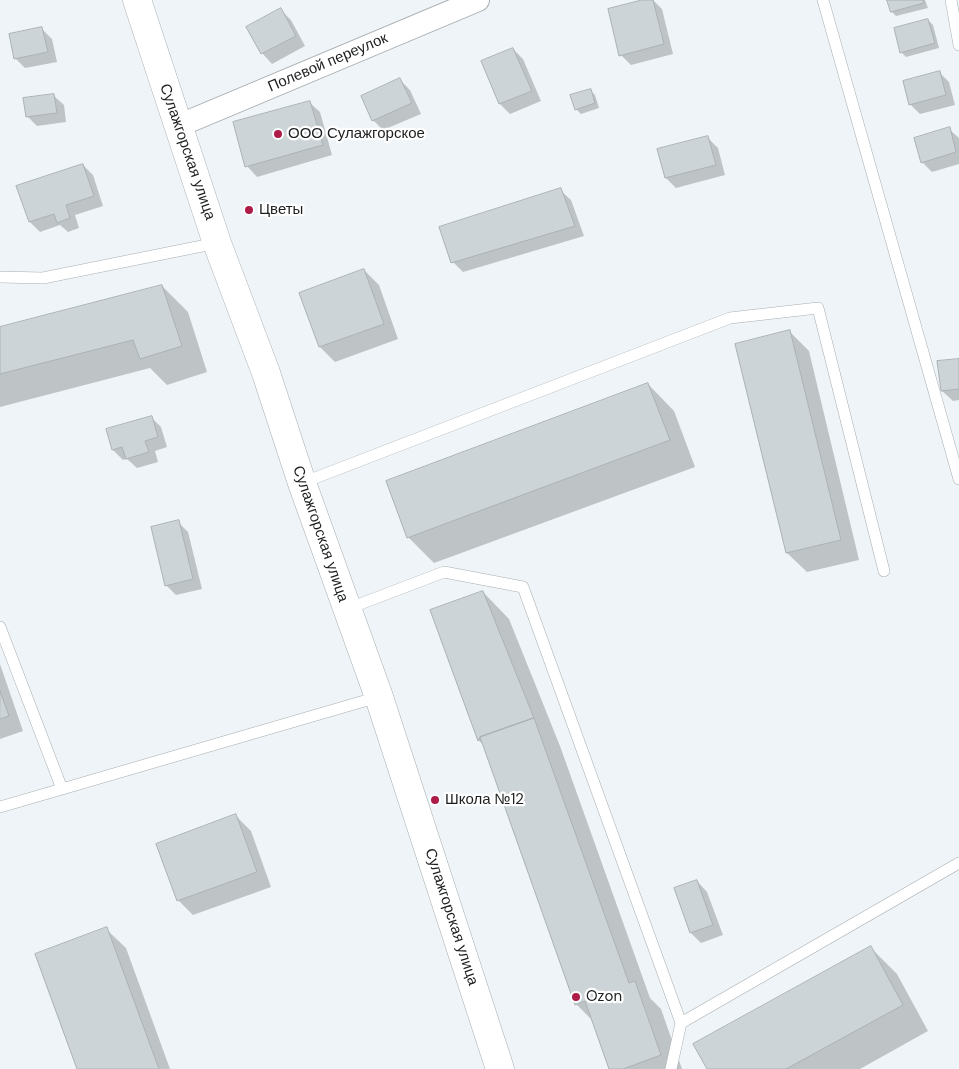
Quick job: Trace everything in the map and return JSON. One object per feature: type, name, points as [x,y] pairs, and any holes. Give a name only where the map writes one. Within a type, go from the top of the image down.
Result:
[{"type":"main road","name":"Сулажгорская улица","points":[[136,0],[218,243],[266,373],[346,609],[379,696],[500,1069]]},
{"type":"street","name":"Полевой переулок","points":[[178,126],[478,0]]},
{"type":"lane","points":[[823,0],[959,479]]},
{"type":"lane","points":[[952,0],[959,45]]},
{"type":"lane","points":[[0,277],[43,278],[218,243]]},
{"type":"lane","points":[[302,483],[730,318],[818,308],[884,571]]},
{"type":"lane","points":[[346,609],[444,572],[523,587],[681,1023],[671,1069]]},
{"type":"lane","points":[[0,627],[62,789]]},
{"type":"lane","points":[[0,807],[379,696]]},
{"type":"lane","points":[[681,1023],[959,863]]},
{"type":"building","points":[[642,0],[653,0],[664,44],[619,56],[608,9]]},
{"type":"building","points":[[887,0],[923,0],[924,3],[891,12]]},
{"type":"building","points":[[281,8],[296,36],[261,54],[246,27]]},
{"type":"building","points":[[928,19],[935,43],[900,53],[894,28]]},
{"type":"building","points":[[42,27],[48,52],[14,59],[9,34]]},
{"type":"building","points":[[513,48],[532,91],[499,104],[481,61]]},
{"type":"building","points":[[940,71],[946,95],[909,105],[903,81]]},
{"type":"building","points":[[400,78],[412,103],[372,121],[361,96]]},
{"type":"building","points":[[591,89],[595,103],[575,110],[570,95]]},
{"type":"building","points":[[54,94],[57,113],[26,117],[23,98]]},
{"type":"building","name":"ООО Сулажгорское","points":[[310,101],[323,145],[245,167],[233,122]]},
{"type":"building","points":[[950,127],[956,152],[921,163],[914,138]]},
{"type":"building","points":[[708,136],[716,165],[665,178],[657,149]]},
{"type":"building","points":[[83,164],[94,196],[66,205],[70,218],[57,223],[54,214],[29,222],[16,186]]},
{"type":"building","points":[[561,188],[575,226],[451,263],[439,227]]},
{"type":"building","points":[[364,269],[384,324],[319,347],[299,293]]},
{"type":"building","points":[[162,285],[182,346],[140,359],[133,340],[0,374],[0,327]]},
{"type":"building","points":[[790,330],[841,540],[786,553],[735,344]]},
{"type":"building","points":[[959,359],[959,389],[941,391],[937,361]]},
{"type":"building","points":[[648,383],[670,440],[407,538],[386,481]]},
{"type":"building","points":[[152,416],[158,437],[145,441],[149,452],[126,459],[122,447],[112,450],[106,429]]},
{"type":"building","points":[[179,520],[193,579],[165,586],[151,527]]},
{"type":"building","points":[[483,591],[534,718],[480,737],[478,741],[430,610]]},
{"type":"building","points":[[0,691],[9,716],[0,719]]},
{"type":"building","points":[[534,718],[629,983],[635,981],[661,1055],[623,1069],[609,1069],[585,1001],[575,1005],[480,737]]},
{"type":"building","points":[[236,814],[257,872],[177,901],[156,844]]},
{"type":"building","points":[[697,880],[713,925],[690,933],[674,888]]},
{"type":"building","points":[[107,927],[159,1069],[77,1069],[35,954]]},
{"type":"building","points":[[871,946],[903,1005],[786,1069],[707,1069],[693,1044]]},
{"type":"place","name":"ООО Сулажгорское","points":[[278,134]]},
{"type":"place","name":"Цветы","points":[[249,210]]},
{"type":"place","name":"Школа №12","points":[[435,800]]},
{"type":"place","name":"Ozon","points":[[576,997]]}]
